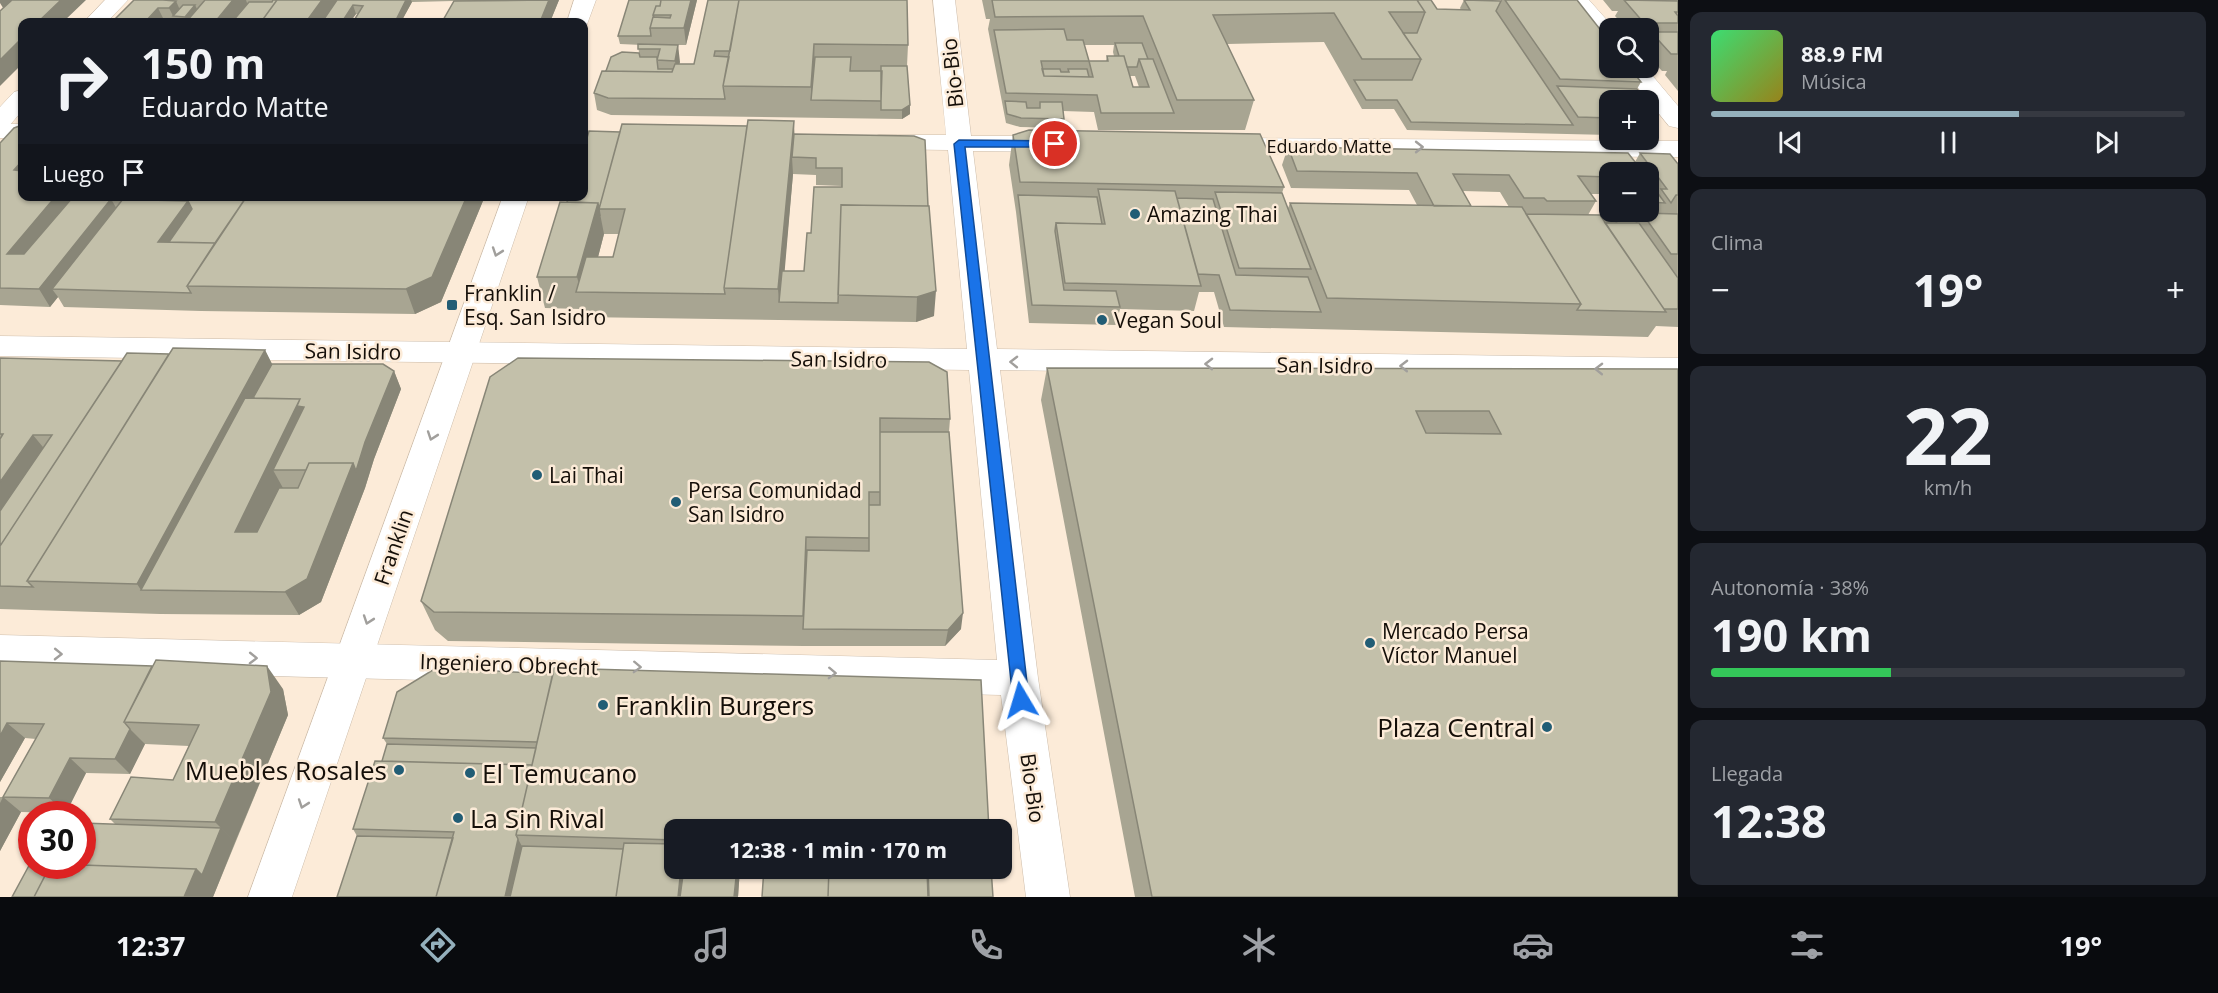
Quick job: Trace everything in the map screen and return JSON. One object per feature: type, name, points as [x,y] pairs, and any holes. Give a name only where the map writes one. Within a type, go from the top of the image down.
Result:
[{"type":"street","points":[[99,18],[117,0]]},
{"type":"street","points":[[579,18],[585,0]]},
{"type":"street","name":"Bio-Bio","points":[[944,0],[1018,678],[1048,897]]},
{"type":"street","points":[[1578,0],[1599,25]]},
{"type":"street","points":[[1642,78],[1678,122]]},
{"type":"street","points":[[0,120],[18,101]]},
{"type":"street","points":[[0,131],[18,131]]},
{"type":"street","points":[[854,142],[1079,144]]},
{"type":"street","name":"Eduardo Matte","points":[[1199,146],[1678,149]]},
{"type":"street","name":"Franklin","points":[[270,897],[514,201]]},
{"type":"street","name":"San Isidro","points":[[0,346],[983,362],[1678,369]]},
{"type":"street","name":"Ingeniero Obrecht","points":[[0,652],[1018,678]]},
{"type":"building","points":[[12,0],[61,0],[42,18],[18,18],[18,42],[0,60],[0,11]]},
{"type":"building","points":[[134,0],[176,1],[169,8],[158,8],[149,18],[116,18]]},
{"type":"building","points":[[205,0],[233,0],[218,18],[189,18]]},
{"type":"building","points":[[277,0],[264,18],[235,18],[249,2]]},
{"type":"building","points":[[277,0],[322,0],[309,18],[264,18]]},
{"type":"building","points":[[337,0],[406,0],[397,18],[356,18],[363,6],[353,5],[345,18],[325,18]]},
{"type":"building","points":[[549,0],[542,18],[444,18],[454,1]]},
{"type":"building","points":[[629,0],[661,0],[660,6],[656,6],[653,15],[651,36],[618,36]]},
{"type":"building","points":[[661,0],[691,0],[684,28],[650,28],[653,17],[670,18],[671,15],[653,15],[656,6],[660,6]]},
{"type":"building","points":[[708,0],[739,0],[730,51],[715,51],[714,56],[729,57],[723,86],[725,99],[608,98],[594,93],[602,71],[672,72],[675,64],[694,64]]},
{"type":"building","points":[[739,0],[907,0],[908,45],[814,44],[811,87],[723,86]]},
{"type":"building","points":[[992,0],[1417,0],[1425,12],[1389,12],[1421,59],[1362,59],[1334,13],[1213,15],[1254,100],[1177,100],[1143,16],[995,17]]},
{"type":"building","points":[[1417,0],[1431,0],[1437,9],[1470,10],[1464,0],[1501,1],[1496,11],[1573,125],[1411,122],[1397,100],[1366,100],[1354,80],[1412,80],[1421,59],[1403,33],[1417,33],[1425,12]]},
{"type":"building","points":[[1505,0],[1577,0],[1599,28],[1599,78],[1638,78],[1641,82],[1560,79]]},
{"type":"building","points":[[1624,0],[1678,1],[1678,12],[1675,12],[1678,16],[1678,23],[1659,23],[1659,18],[1640,18]]},
{"type":"building","points":[[183,5],[195,5],[185,17],[173,16]]},
{"type":"building","points":[[1064,29],[1067,40],[1083,40],[1089,61],[1108,61],[1107,56],[1124,56],[1133,87],[1149,87],[1139,59],[1153,59],[1174,113],[1101,113],[1097,95],[1006,93],[994,30]],"holes":[[[1041,61],[1089,61],[1093,77],[1044,76]]]},
{"type":"building","points":[[1659,32],[1678,32],[1678,54],[1671,54],[1659,41]]},
{"type":"building","points":[[1115,43],[1142,43],[1148,59],[1139,59],[1137,67],[1127,67],[1124,56],[1119,56]]},
{"type":"building","points":[[638,44],[678,45],[675,61],[657,60],[660,49],[638,49]]},
{"type":"building","points":[[622,52],[639,53],[640,57],[657,57],[658,69],[673,69],[672,72],[606,71],[611,57]]},
{"type":"building","points":[[815,57],[851,57],[850,71],[882,71],[881,101],[811,100]]},
{"type":"building","points":[[881,66],[907,66],[910,105],[902,110],[881,110]]},
{"type":"building","points":[[1042,69],[1060,69],[1061,72],[1069,72],[1068,69],[1087,69],[1089,77],[1044,76]]},
{"type":"building","points":[[1557,86],[1638,90],[1599,90],[1599,118],[1578,117]]},
{"type":"building","points":[[1005,101],[1026,102],[1027,108],[1040,108],[1040,102],[1062,102],[1064,119],[1021,118],[1007,114]]},
{"type":"building","points":[[748,120],[794,121],[778,289],[724,288]]},
{"type":"building","points":[[622,124],[747,126],[725,294],[576,292],[586,257],[613,257],[625,209],[599,209]]},
{"type":"building","points":[[18,126],[18,166],[14,170],[18,170],[18,201],[52,201],[7,254],[24,254],[70,201],[109,201],[39,289],[0,288],[0,143]]},
{"type":"building","points":[[1029,130],[1260,134],[1284,187],[1020,182],[1013,135]]},
{"type":"building","points":[[589,131],[620,132],[599,209],[600,216],[598,203],[567,202],[588,201]]},
{"type":"building","points":[[794,134],[914,136],[925,140],[928,206],[841,205],[838,303],[779,302],[782,271],[804,271],[807,233],[811,233],[814,187],[842,187],[842,168],[816,168],[816,158],[792,157]]},
{"type":"building","points":[[1288,147],[1628,153],[1635,162],[1599,162],[1599,177],[1578,176],[1596,201],[1547,201],[1544,198],[1524,198],[1509,175],[1453,174],[1471,206],[1434,206],[1417,173],[1297,171]]},
{"type":"building","points":[[1640,153],[1670,154],[1678,164],[1678,195],[1671,203],[1661,189],[1667,189],[1659,178],[1659,162],[1647,162]]},
{"type":"building","points":[[1098,189],[1175,191],[1201,286],[1065,283],[1056,223],[1105,224]]},
{"type":"building","points":[[1215,192],[1282,193],[1311,269],[1239,268]]},
{"type":"building","points":[[1018,195],[1097,197],[1102,224],[1056,223],[1055,231],[1064,290],[1116,291],[1120,307],[1032,305]]},
{"type":"building","points":[[1659,195],[1665,203],[1659,203]]},
{"type":"building","points":[[1177,198],[1213,199],[1236,275],[1308,277],[1321,312],[1230,310],[1219,275],[1198,274]]},
{"type":"building","points":[[121,201],[188,201],[158,242],[215,243],[187,286],[191,293],[52,289]]},
{"type":"building","points":[[188,201],[244,201],[215,243],[169,242],[192,209]]},
{"type":"building","points":[[244,201],[465,201],[432,277],[406,289],[187,286]]},
{"type":"building","points":[[560,202],[598,203],[577,277],[537,277]]},
{"type":"building","points":[[1290,203],[1522,207],[1581,304],[1327,298]]},
{"type":"building","points":[[841,205],[929,206],[936,291],[917,297],[838,295]]},
{"type":"building","points":[[1659,213],[1678,214],[1678,254],[1671,254],[1648,222],[1659,222]]},
{"type":"building","points":[[1526,214],[1599,215],[1599,222],[1605,222],[1666,312],[1577,310],[1581,304]]},
{"type":"building","points":[[1605,223],[1639,223],[1678,278],[1678,309],[1664,309]]},
{"type":"building","points":[[173,348],[265,350],[137,584],[27,581]]},
{"type":"building","points":[[127,353],[169,354],[27,581],[33,587],[0,586],[0,546]]},
{"type":"building","points":[[0,358],[122,361],[0,546],[0,511],[52,435],[33,435],[0,482],[0,439],[3,434],[0,434]]},
{"type":"building","name":"Persa Comunidad San Isidro","points":[[518,358],[929,362],[947,372],[950,419],[880,418],[880,492],[869,492],[869,538],[806,537],[803,616],[434,612],[421,601],[490,377]]},
{"type":"building","points":[[272,364],[383,364],[394,371],[365,442],[356,471],[353,463],[309,463],[306,470],[273,470],[304,407],[297,406],[300,399],[253,398]]},
{"type":"building","name":"Mercado Persa Víctor Manuel","points":[[1047,368],[1678,369],[1678,897],[1152,897]],"holes":[[[1416,411],[1489,411],[1501,434],[1426,433]]]},
{"type":"building","points":[[245,398],[300,399],[235,532],[257,532],[279,488],[298,488],[309,463],[353,463],[307,579],[285,592],[141,590]]},
{"type":"building","points":[[880,432],[949,432],[963,613],[948,630],[803,629],[807,550],[869,551],[869,505],[880,505]]},
{"type":"building","points":[[156,660],[267,666],[271,692],[215,822],[110,819],[131,777],[173,780],[199,725],[124,722]]},
{"type":"building","points":[[0,661],[152,666],[124,722],[130,729],[115,759],[70,758],[49,798],[3,797],[44,724],[7,723],[0,736]]},
{"type":"building","points":[[436,668],[553,674],[537,742],[383,738],[397,692]]},
{"type":"building","points":[[554,668],[981,680],[988,819],[664,819],[664,840],[516,835]]},
{"type":"building","points":[[387,744],[536,748],[532,765],[382,761]]},
{"type":"building","points":[[375,761],[532,765],[505,897],[436,897],[454,832],[353,829]]},
{"type":"building","points":[[96,824],[221,828],[202,875],[196,869],[96,865]]},
{"type":"building","points":[[357,836],[453,838],[436,897],[337,897]]},
{"type":"building","points":[[624,843],[664,844],[664,879],[680,879],[678,897],[616,897]]},
{"type":"building","points":[[522,846],[623,849],[616,897],[510,897]]},
{"type":"building","points":[[96,865],[196,869],[184,897],[34,897],[43,879],[96,879]]},
{"type":"building","points":[[22,879],[43,879],[34,897],[12,897]]},
{"type":"building","points":[[682,879],[736,879],[734,897],[680,897]]},
{"type":"building","points":[[763,879],[829,879],[828,897],[762,897]]},
{"type":"building","points":[[829,879],[927,879],[928,897],[828,897]]},
{"type":"building","points":[[928,879],[992,879],[993,897],[929,897]]},
{"type":"place","name":"Amazing Thai","points":[[1135,214]]},
{"type":"place","name":"Franklin / Esq. San Isidro","points":[[452,305]]},
{"type":"place","name":"Vegan Soul","points":[[1102,320]]},
{"type":"place","name":"Lai Thai","points":[[537,475]]},
{"type":"place","name":"Persa Comunidad San Isidro","points":[[676,502]]},
{"type":"place","name":"Mercado Persa Víctor Manuel","points":[[1370,643]]},
{"type":"place","name":"Franklin Burgers","points":[[603,705]]},
{"type":"place","name":"Plaza Central","points":[[1547,727]]},
{"type":"place","name":"Muebles Rosales","points":[[399,770]]},
{"type":"place","name":"El Temucano","points":[[470,773]]},
{"type":"place","name":"La Sin Rival","points":[[458,818]]},
{"type":"route","points":[[1021,700],[959,144],[1055,144]]}]
